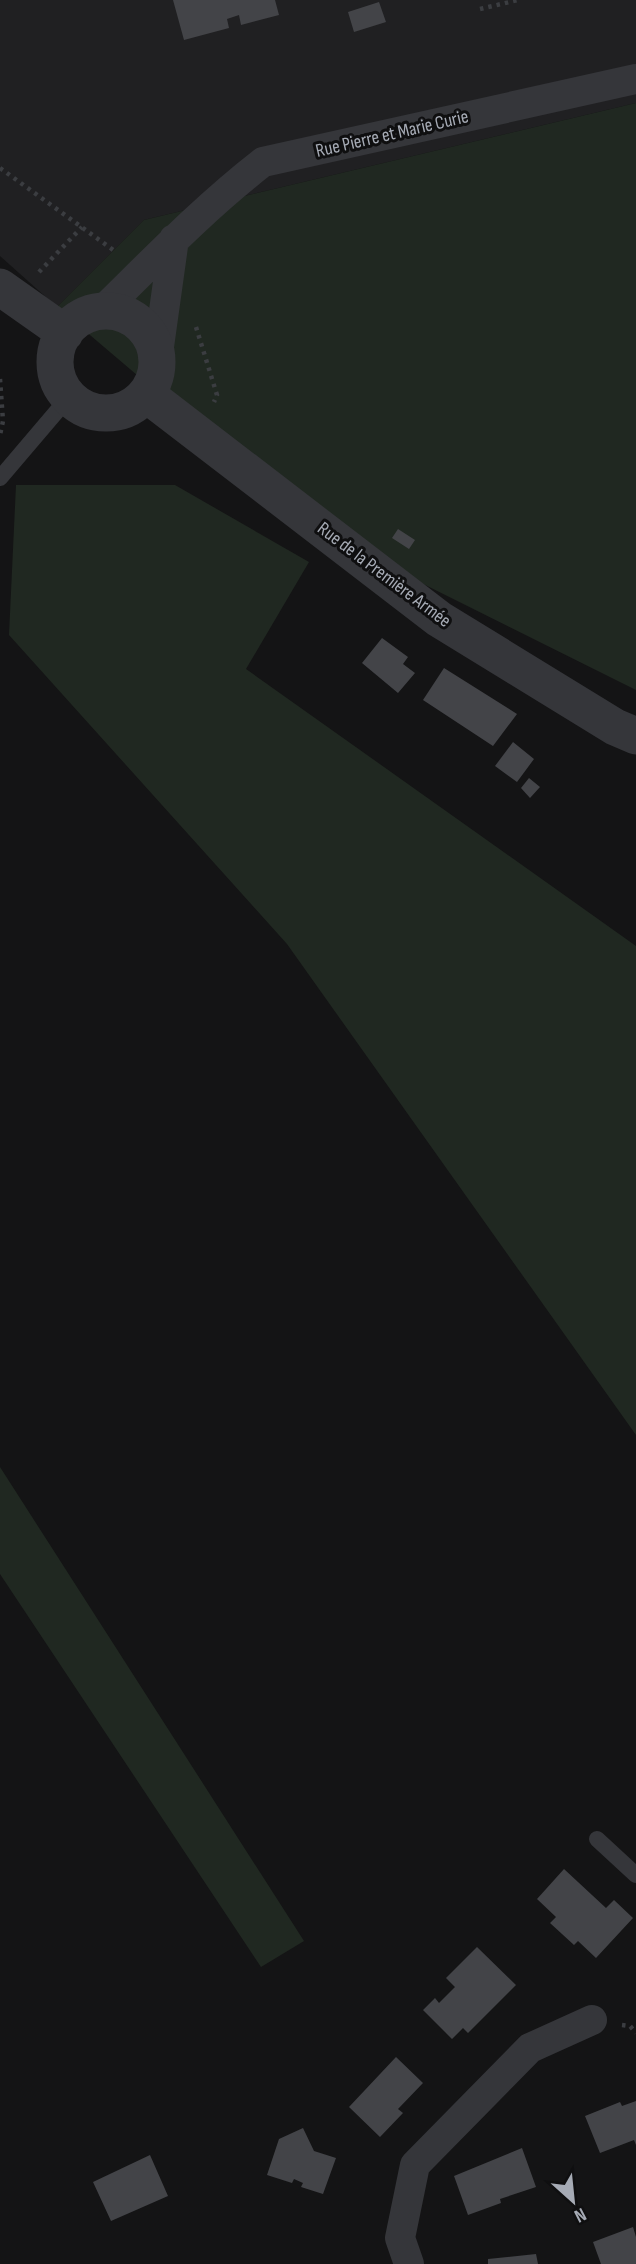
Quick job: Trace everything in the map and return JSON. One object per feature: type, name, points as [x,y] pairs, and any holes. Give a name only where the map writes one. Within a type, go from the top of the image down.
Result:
[{"type":"street","name":"Rue Pierre et Marie Curie","points":[[102,311],[174,239],[263,162],[636,79]]},
{"type":"street","points":[[152,378],[155,345],[146,330],[134,319],[119,313],[102,311],[75,322],[65,332],[57,348],[55,366],[59,382],[69,397],[83,407],[99,413],[117,412],[133,405],[152,378],[174,239]]},
{"type":"street","points":[[0,287],[65,332]]},
{"type":"street","name":"Rue de la Première Armée","points":[[152,378],[439,619],[615,727],[636,736]]},
{"type":"street","points":[[409,2264],[400,2238],[415,2165],[530,2048],[592,2020]]},
{"type":"lane","points":[[0,478],[69,397]]},
{"type":"lane","points":[[597,1839],[636,1875]]},
{"type":"path","points":[[480,9],[518,0]]},
{"type":"path","points":[[0,379],[3,421],[0,435]]},
{"type":"shaded area","points":[[0,0],[636,0],[636,103],[144,220],[57,307],[0,256]]},
{"type":"shaded area","points":[[636,103],[636,690],[325,535],[57,307],[144,220]]},
{"type":"shaded area","points":[[16,485],[175,485],[309,562],[246,669],[636,946],[636,1435],[287,944],[9,635]]},
{"type":"shaded area","points":[[0,1467],[304,1941],[261,1967],[0,1574]]},
{"type":"building","points":[[173,0],[275,0],[279,15],[241,25],[239,15],[227,19],[229,28],[184,40]]},
{"type":"building","points":[[379,2],[386,22],[354,32],[348,12]]},
{"type":"building","points":[[398,529],[415,540],[409,549],[392,538]]},
{"type":"building","points":[[382,638],[408,657],[403,664],[415,673],[398,693],[362,663]]},
{"type":"building","points":[[444,668],[517,714],[493,746],[423,700]]},
{"type":"building","points":[[513,742],[534,759],[517,782],[495,766]]},
{"type":"building","points":[[529,778],[540,787],[530,798],[521,788]]},
{"type":"building","points":[[564,1869],[606,1908],[614,1900],[633,1918],[596,1958],[578,1941],[574,1945],[550,1923],[556,1917],[537,1899]]},
{"type":"building","points":[[477,1947],[516,1985],[468,2033],[463,2028],[452,2039],[423,2010],[435,1998],[439,2003],[455,1987],[446,1978]]},
{"type":"building","points":[[396,2057],[423,2083],[398,2109],[403,2113],[380,2137],[349,2107]]},
{"type":"building","points":[[636,2101],[636,2145],[634,2140],[600,2153],[585,2116],[620,2102],[622,2106]]},
{"type":"building","points":[[303,2128],[314,2151],[336,2158],[323,2194],[301,2187],[303,2183],[294,2179],[292,2183],[267,2175],[279,2139]]},
{"type":"building","points":[[522,2148],[536,2187],[500,2199],[501,2203],[468,2215],[454,2176]]},
{"type":"building","points":[[150,2155],[168,2196],[111,2221],[93,2182]]},
{"type":"building","points":[[633,2227],[636,2237],[636,2264],[601,2264],[593,2242]]},
{"type":"building","points":[[536,2254],[538,2264],[488,2264],[488,2259]]}]
